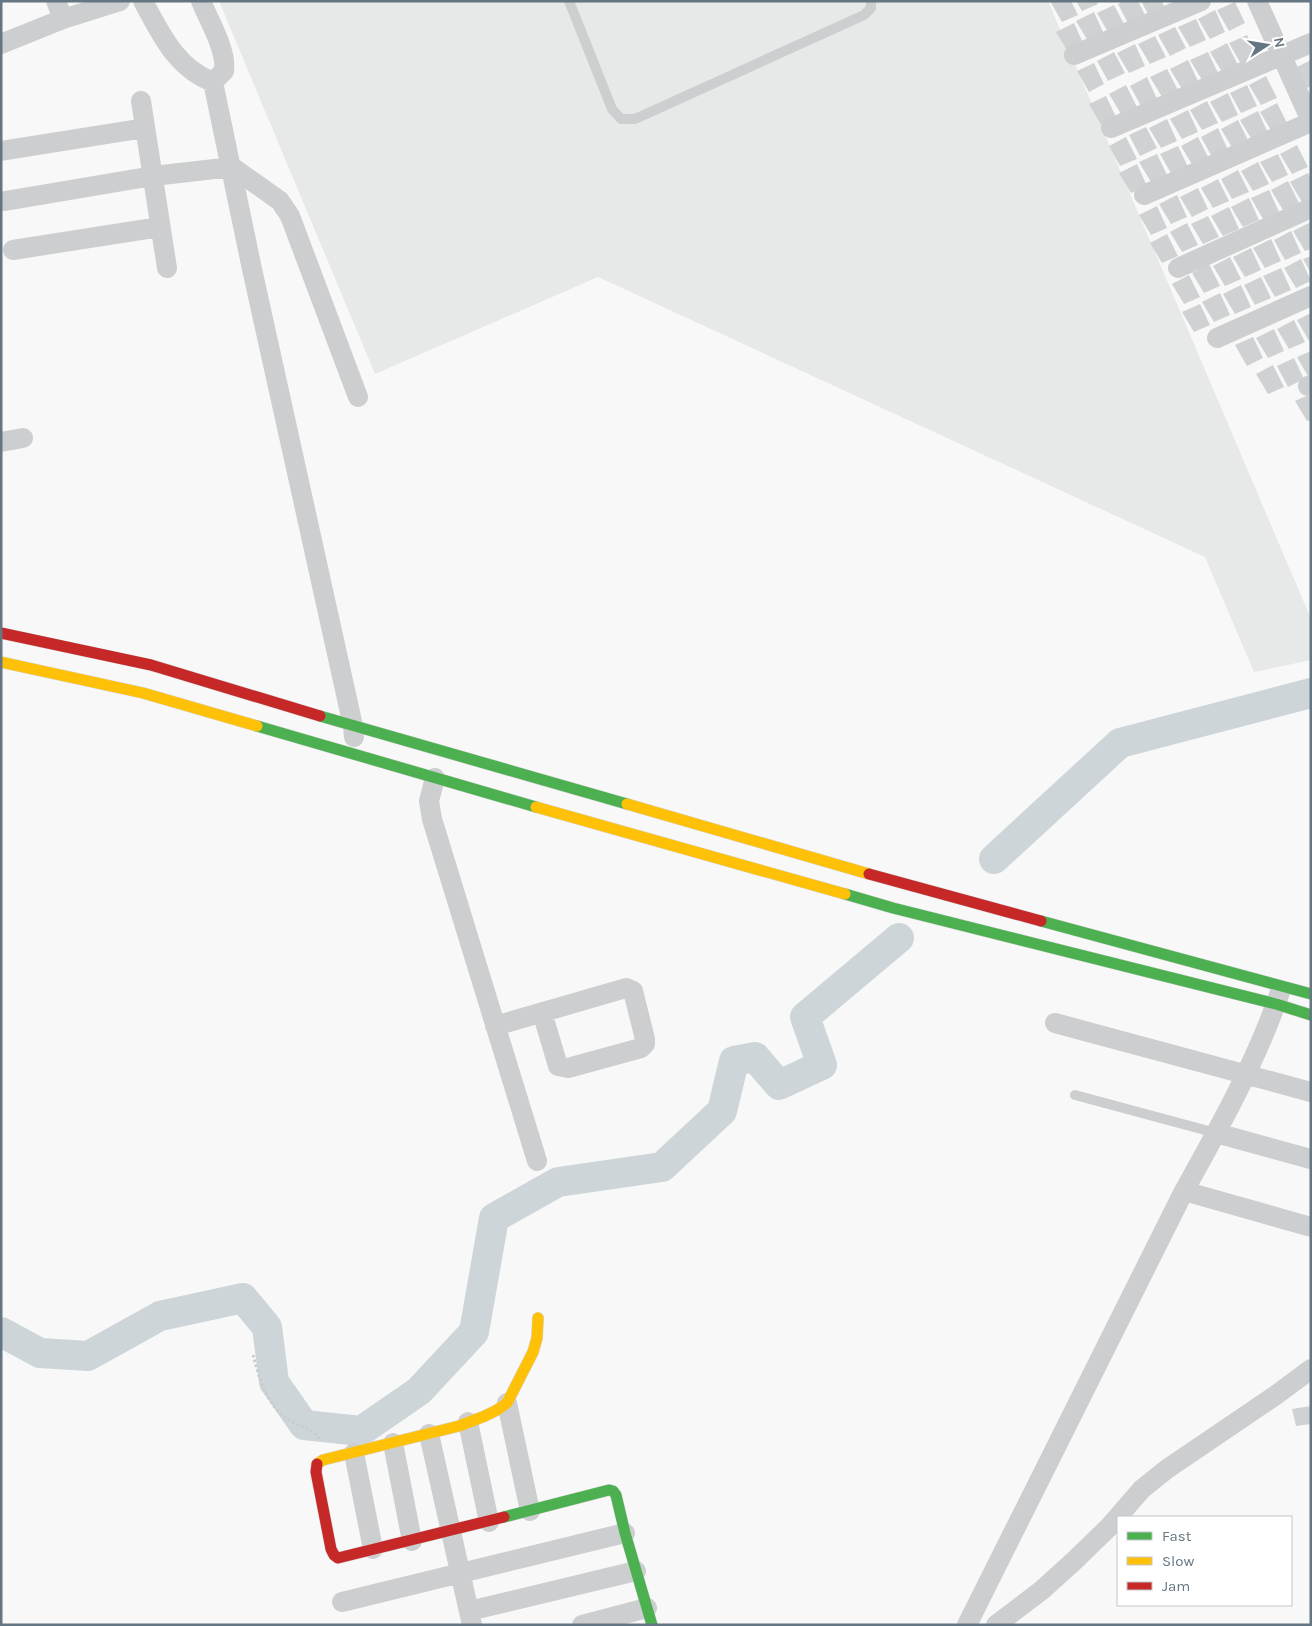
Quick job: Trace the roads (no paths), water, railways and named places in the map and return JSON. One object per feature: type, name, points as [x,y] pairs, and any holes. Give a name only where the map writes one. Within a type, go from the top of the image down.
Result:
[{"type":"main road","points":[[1,633],[151,665],[353,726],[898,882],[1279,995],[1311,1016]]},
{"type":"main road","points":[[1,662],[143,693],[354,755],[894,908],[1279,995],[1311,994]]},
{"type":"main road","points":[[538,1318],[537,1338],[533,1352],[507,1403],[491,1414],[429,1434],[323,1460],[317,1464],[316,1472],[331,1549],[338,1558],[489,1522],[609,1490],[613,1491],[616,1495],[625,1533],[650,1616]]},
{"type":"street","points":[[1,44],[59,10],[120,1]]},
{"type":"street","points":[[143,1],[168,47],[179,60],[203,78],[213,82]]},
{"type":"street","points":[[201,1],[222,51],[225,64],[224,72],[213,82]]},
{"type":"street","points":[[1074,55],[1201,1]]},
{"type":"street","points":[[1144,195],[1311,122],[1257,1]]},
{"type":"street","points":[[1111,128],[1311,43]]},
{"type":"street","points":[[213,82],[252,269],[353,726],[354,755]]},
{"type":"street","points":[[141,101],[167,268]]},
{"type":"street","points":[[1,151],[145,128]]},
{"type":"street","points":[[5,201],[153,176],[232,167],[280,201],[290,216],[358,398]]},
{"type":"street","points":[[1178,268],[1311,208]]},
{"type":"street","points":[[13,250],[160,227]]},
{"type":"street","points":[[1217,338],[1311,296]]},
{"type":"street","points":[[1,442],[23,438]]},
{"type":"street","points":[[436,778],[429,801],[430,810],[537,1161]]},
{"type":"street","points":[[495,1026],[542,1012],[626,988],[633,991],[645,1044],[642,1048],[563,1068],[558,1066],[542,1012]]},
{"type":"street","points":[[967,1625],[1184,1191],[1216,1133],[1244,1076],[1279,995]]},
{"type":"street","points":[[1055,1023],[1244,1076],[1311,1092]]},
{"type":"street","points":[[1216,1133],[1311,1158]]},
{"type":"street","points":[[1184,1191],[1311,1227]]},
{"type":"street","points":[[1119,1516],[1142,1489],[1167,1469],[1311,1369]]},
{"type":"street","points":[[507,1403],[530,1511]]},
{"type":"street","points":[[468,1422],[489,1522]]},
{"type":"street","points":[[429,1434],[470,1618],[636,1571]]},
{"type":"street","points":[[394,1442],[412,1540]]},
{"type":"street","points":[[354,1453],[373,1550]]},
{"type":"street","points":[[996,1625],[1042,1590],[1117,1519]]},
{"type":"street","points":[[342,1602],[625,1533]]},
{"type":"street","points":[[582,1625],[650,1616]]},
{"type":"lane","points":[[569,1],[612,109],[621,119],[634,119],[864,15],[871,8],[870,1]]},
{"type":"lane","points":[[1076,1095],[1216,1133]]},
{"type":"waterway","points":[[994,859],[1120,743],[1311,693]]},
{"type":"waterway","points":[[1,1332],[40,1353],[88,1356],[160,1316],[243,1298],[267,1327],[274,1382],[304,1425],[361,1431],[419,1391],[474,1332],[494,1218],[558,1182],[662,1167],[722,1111],[734,1061],[755,1057],[779,1085],[822,1065],[805,1017],[899,938]]}]
